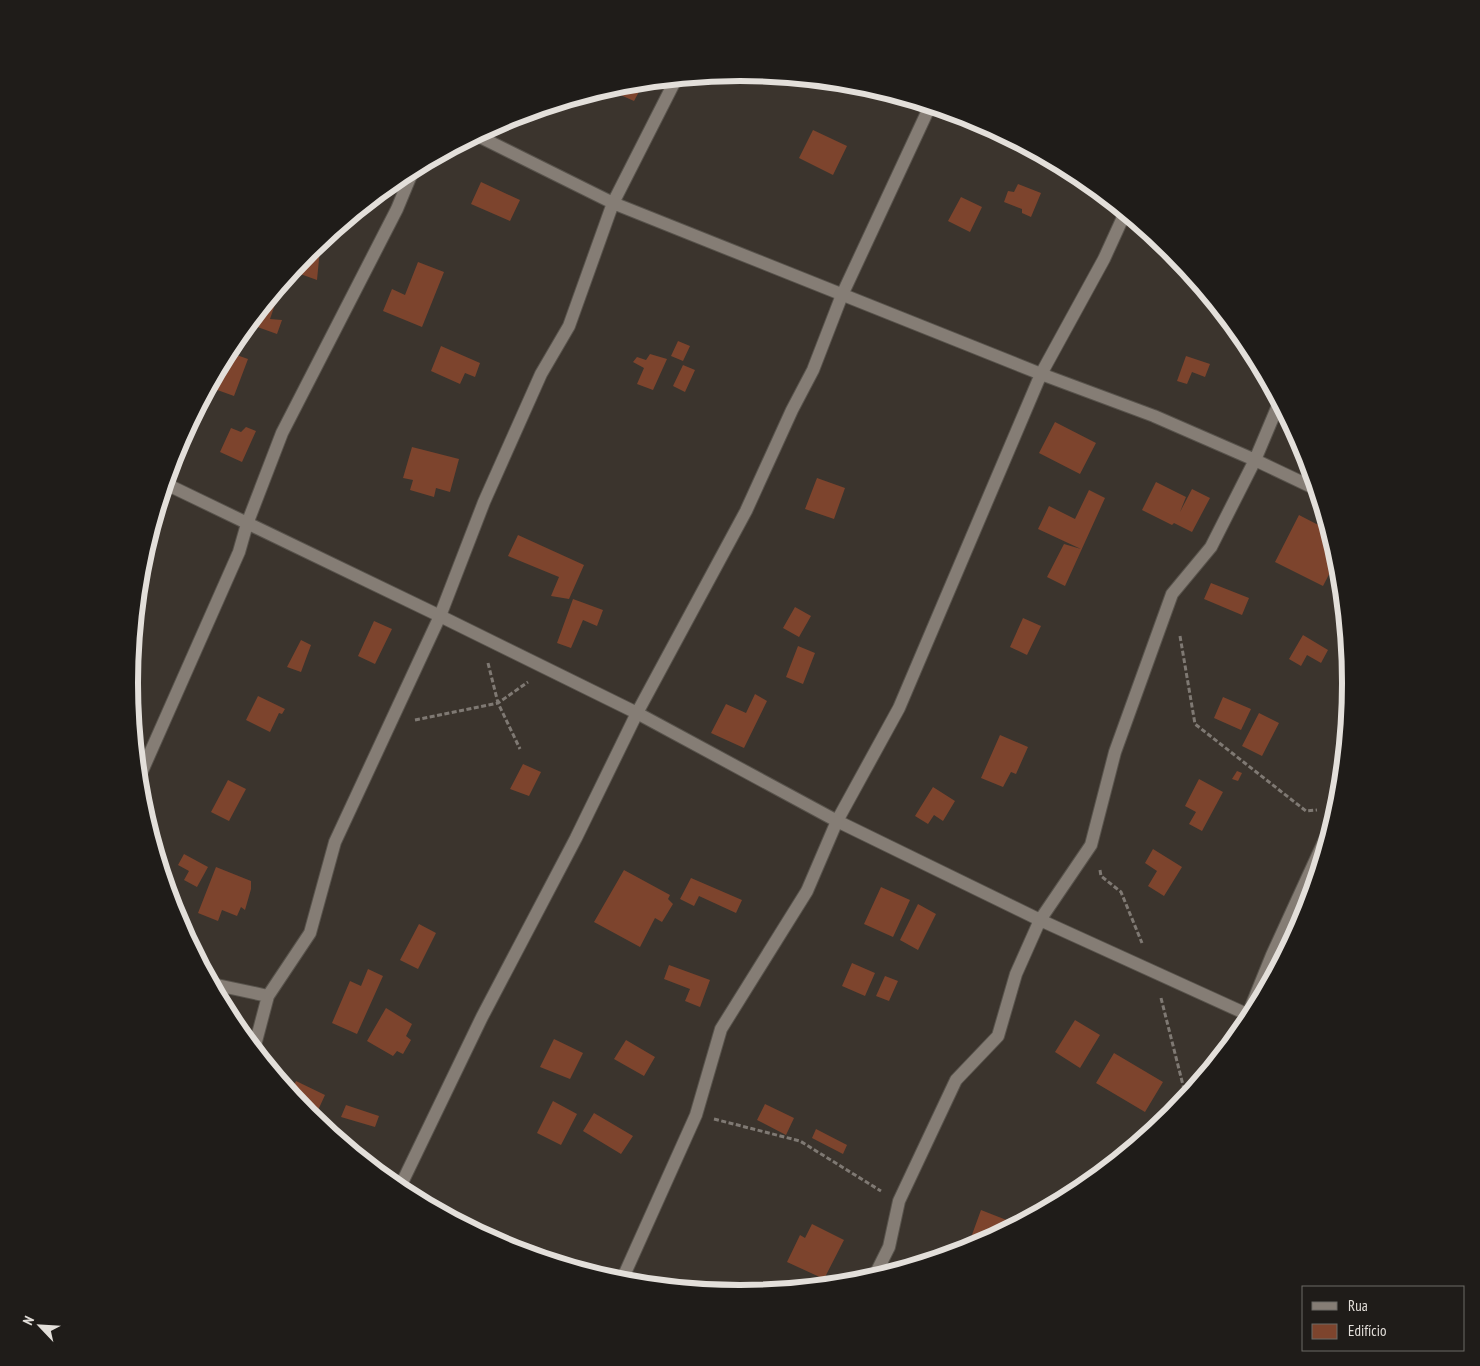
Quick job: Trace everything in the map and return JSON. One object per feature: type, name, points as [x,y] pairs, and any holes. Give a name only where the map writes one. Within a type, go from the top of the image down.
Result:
[{"type":"street","points":[[256,1040],[268,996],[310,933],[335,842],[440,616],[484,502],[541,374],[569,326],[613,203],[673,85]]},
{"type":"street","points":[[403,1181],[482,1017],[576,838],[637,713],[746,511],[792,410],[813,370],[842,296],[928,111]]},
{"type":"street","points":[[484,139],[613,203],[842,296],[1154,416],[1308,485]]},
{"type":"street","points":[[144,767],[240,552],[247,524],[282,433],[397,209],[408,181]]},
{"type":"street","points":[[625,1273],[696,1115],[721,1029],[807,891],[837,820],[899,708],[1041,374],[1104,259],[1122,219]]},
{"type":"street","points":[[878,1268],[889,1247],[899,1202],[956,1080],[998,1036],[1016,974],[1040,920],[1091,845],[1115,752],[1172,594],[1211,548],[1255,460],[1276,410]]},
{"type":"street","points":[[171,487],[637,713],[837,820],[1040,920],[1243,1012]]},
{"type":"street","points":[[1262,982],[1272,955],[1313,865]]},
{"type":"street","points":[[220,986],[268,996]]},
{"type":"path","points":[[1179,631],[1196,724],[1306,811],[1322,809]]},
{"type":"path","points":[[484,638],[490,674],[498,703],[520,750]]},
{"type":"path","points":[[389,726],[498,703],[548,669]]},
{"type":"path","points":[[696,1115],[800,1141],[899,1202]]},
{"type":"building","points":[[640,90],[634,101],[618,94]]},
{"type":"building","points":[[813,130],[847,146],[833,175],[799,158]]},
{"type":"building","points":[[481,182],[520,200],[510,221],[471,204]]},
{"type":"building","points":[[1018,184],[1041,193],[1031,217],[1022,213],[1022,209],[1004,202],[1008,191],[1014,192]]},
{"type":"building","points":[[961,197],[982,207],[970,232],[948,221]]},
{"type":"building","points":[[320,252],[317,280],[299,274]]},
{"type":"building","points":[[418,262],[444,272],[422,327],[383,311],[392,289],[405,295]]},
{"type":"building","points":[[276,300],[270,319],[282,320],[277,334],[256,327]]},
{"type":"building","points":[[678,341],[690,346],[683,361],[671,356]]},
{"type":"building","points":[[441,346],[480,363],[475,377],[465,373],[460,384],[431,371]]},
{"type":"building","points":[[650,354],[667,359],[653,390],[637,384],[644,368],[633,362],[637,357],[646,360]]},
{"type":"building","points":[[236,355],[248,359],[234,396],[215,389]]},
{"type":"building","points":[[1186,356],[1210,364],[1205,377],[1192,372],[1187,384],[1177,381]]},
{"type":"building","points":[[683,365],[695,370],[685,392],[673,386]]},
{"type":"building","points":[[1055,422],[1096,443],[1080,474],[1039,453]]},
{"type":"building","points":[[246,427],[256,431],[242,462],[220,452],[231,428],[241,432]]},
{"type":"building","points":[[412,447],[459,459],[450,492],[436,488],[434,497],[410,490],[413,480],[403,478]]},
{"type":"building","points":[[817,478],[845,488],[834,519],[805,509]]},
{"type":"building","points":[[1156,482],[1186,497],[1180,512],[1192,489],[1210,498],[1192,532],[1174,523],[1172,525],[1142,510]]},
{"type":"building","points":[[1089,490],[1105,498],[1065,586],[1047,577],[1064,544],[1081,549],[1038,529],[1049,506],[1075,519]]},
{"type":"building","points":[[1299,515],[1321,526],[1331,571],[1323,586],[1275,562]]},
{"type":"building","points":[[518,535],[584,565],[569,599],[551,596],[559,577],[508,556]]},
{"type":"building","points":[[1211,583],[1249,598],[1242,615],[1204,599]]},
{"type":"building","points":[[573,599],[603,610],[597,626],[583,620],[571,648],[557,643]]},
{"type":"building","points":[[795,607],[811,616],[799,637],[783,628]]},
{"type":"building","points":[[1023,618],[1041,626],[1027,655],[1010,647]]},
{"type":"building","points":[[374,621],[392,629],[375,664],[358,656]]},
{"type":"building","points":[[1303,635],[1328,650],[1321,663],[1307,655],[1301,666],[1289,659]]},
{"type":"building","points":[[301,640],[311,645],[301,672],[287,667]]},
{"type":"building","points":[[798,646],[815,653],[803,684],[786,677]]},
{"type":"building","points":[[755,694],[767,701],[744,748],[711,733],[726,704],[746,713]]},
{"type":"building","points":[[258,696],[285,709],[282,714],[279,713],[270,732],[246,720]]},
{"type":"building","points":[[1223,697],[1251,709],[1241,730],[1214,718]]},
{"type":"building","points":[[1259,713],[1279,723],[1262,756],[1242,746]]},
{"type":"building","points":[[1000,735],[1028,747],[1016,774],[1011,772],[1003,787],[981,778]]},
{"type":"building","points":[[523,764],[541,772],[529,796],[510,789]]},
{"type":"building","points":[[1237,771],[1242,773],[1238,781],[1232,779]]},
{"type":"building","points":[[1199,779],[1223,792],[1202,831],[1189,824],[1196,812],[1185,806]]},
{"type":"building","points":[[228,780],[246,789],[229,821],[211,812]]},
{"type":"building","points":[[933,787],[955,801],[943,821],[934,815],[928,824],[915,816]]},
{"type":"building","points":[[1153,849],[1182,867],[1164,896],[1148,886],[1157,871],[1145,863]]},
{"type":"building","points":[[184,854],[208,867],[197,887],[184,880],[189,871],[178,865]]},
{"type":"building","points":[[216,867],[251,881],[251,889],[245,910],[241,907],[237,916],[222,910],[218,921],[198,913]]},
{"type":"building","points":[[624,870],[670,895],[668,899],[673,904],[662,922],[655,918],[640,947],[594,922]]},
{"type":"building","points":[[691,878],[742,900],[736,913],[699,896],[694,906],[680,899]]},
{"type":"building","points":[[881,887],[910,900],[893,937],[864,924]]},
{"type":"building","points":[[918,904],[936,914],[918,950],[900,940]]},
{"type":"building","points":[[419,924],[436,933],[418,969],[400,960]]},
{"type":"building","points":[[852,963],[875,973],[865,996],[842,986]]},
{"type":"building","points":[[669,965],[710,980],[700,1007],[685,1001],[690,989],[664,979]]},
{"type":"building","points":[[368,969],[383,976],[357,1034],[332,1023],[350,981],[361,986]]},
{"type":"building","points":[[885,976],[898,981],[889,1001],[876,996]]},
{"type":"building","points":[[386,1008],[412,1024],[406,1036],[411,1040],[403,1054],[397,1051],[393,1056],[367,1041]]},
{"type":"building","points":[[1075,1020],[1100,1035],[1080,1068],[1055,1052]]},
{"type":"building","points":[[554,1039],[583,1053],[570,1079],[540,1067]]},
{"type":"building","points":[[626,1040],[655,1057],[644,1076],[614,1059]]},
{"type":"building","points":[[1114,1053],[1163,1082],[1145,1112],[1096,1083]]},
{"type":"building","points":[[296,1081],[325,1095],[317,1112],[314,1109],[293,1086]]},
{"type":"building","points":[[553,1101],[577,1114],[561,1145],[537,1133]]},
{"type":"building","points":[[765,1104],[794,1118],[786,1135],[757,1120]]},
{"type":"building","points":[[346,1105],[379,1116],[375,1127],[341,1117]]},
{"type":"building","points":[[594,1113],[633,1136],[621,1154],[583,1131]]},
{"type":"building","points":[[816,1129],[847,1145],[843,1154],[812,1138]]},
{"type":"building","points":[[981,1210],[1009,1221],[1006,1223],[971,1239]]},
{"type":"building","points":[[812,1224],[844,1240],[824,1279],[787,1262],[800,1235],[805,1238]]}]
